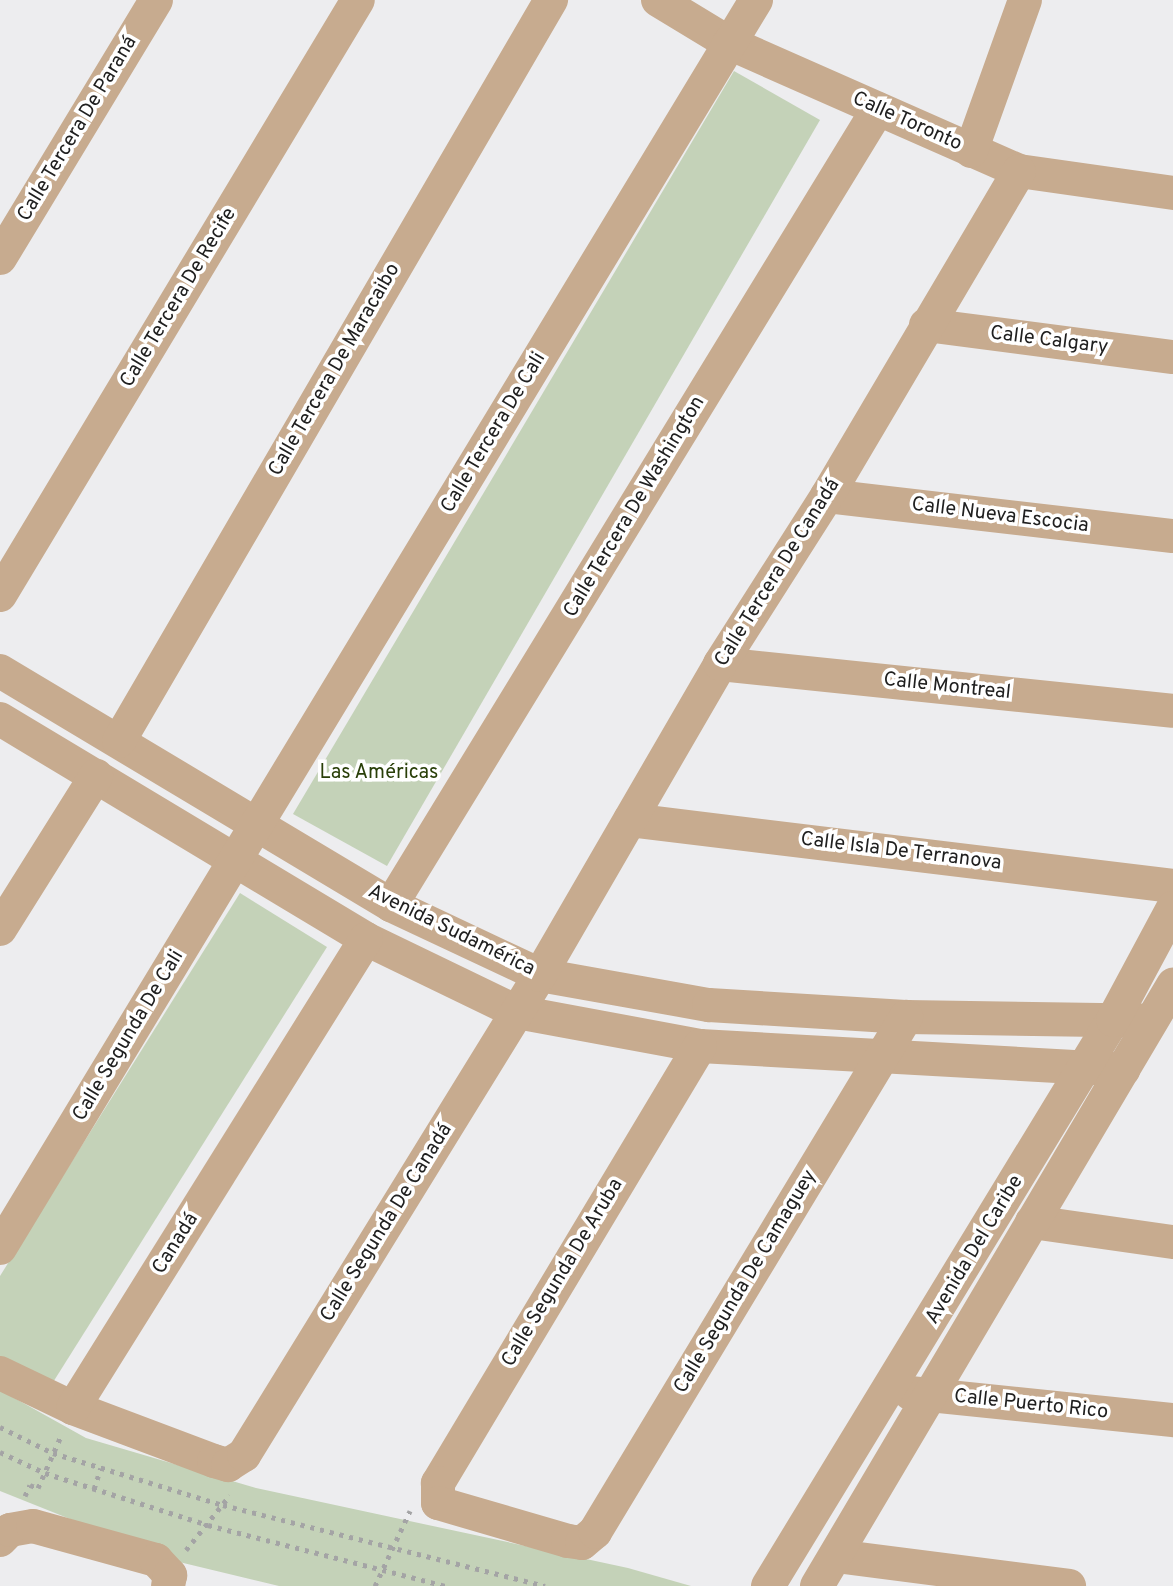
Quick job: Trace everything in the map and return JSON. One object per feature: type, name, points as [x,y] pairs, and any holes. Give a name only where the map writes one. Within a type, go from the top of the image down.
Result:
[{"type":"street","name":"Calle Tercera De Paraná","points":[[0,258],[156,0]]},
{"type":"street","name":"Calle Tercera De Recife","points":[[0,595],[358,0]]},
{"type":"street","name":"Calle Tercera De Maracaibo","points":[[119,741],[551,0]]},
{"type":"street","name":"Calle Toronto","points":[[658,0],[729,43],[1019,171],[1173,193]]},
{"type":"street","name":"Calle Tercera De Cali","points":[[258,824],[756,0]]},
{"type":"street","points":[[971,151],[1025,0]]},
{"type":"street","name":"Calle Tercera De Washington","points":[[391,905],[878,109]]},
{"type":"street","name":"Calle Tercera De Canadá","points":[[540,975],[720,664],[827,496],[1019,171]]},
{"type":"street","name":"Calle Calgary","points":[[926,325],[1173,357]]},
{"type":"street","name":"Calle Nueva Escocia","points":[[827,496],[1173,536]]},
{"type":"street","name":"Calle Montreal","points":[[720,664],[1173,711]]},
{"type":"street","name":"Avenida Sudamérica","points":[[0,671],[391,905],[540,975],[709,1005],[906,1017],[1151,1021]]},
{"type":"street","points":[[0,719],[366,939],[517,1012],[700,1046],[881,1059],[1123,1070]]},
{"type":"street","points":[[0,929],[96,776]]},
{"type":"street","name":"Calle Isla De Terranova","points":[[630,820],[1173,886]]},
{"type":"street","name":"Calle Segunda De Cali","points":[[0,1248],[258,824]]},
{"type":"street","name":"Avenida Del Caribe","points":[[768,1586],[1084,1069],[1173,908]]},
{"type":"street","name":"Canadá","points":[[73,1408],[366,939]]},
{"type":"street","name":"Calle Segunda De Canadá","points":[[236,1460],[540,975]]},
{"type":"street","name":"Avenida Del Caribe","points":[[817,1586],[1173,985]]},
{"type":"street","name":"Calle Segunda De Camaguey","points":[[438,1503],[582,1543],[595,1532],[906,1017]]},
{"type":"street","name":"Calle Segunda De Aruba","points":[[438,1503],[438,1483],[700,1046]]},
{"type":"street","points":[[1032,1222],[1173,1242]]},
{"type":"street","points":[[0,1373],[73,1408],[236,1460]]},
{"type":"street","name":"Calle Puerto Rico","points":[[889,1391],[1173,1420]]},
{"type":"street","points":[[5,1535],[33,1526],[156,1560],[168,1577]]},
{"type":"street","points":[[836,1556],[1069,1586]]},
{"type":"path","points":[[5,1535],[30,1485],[38,1488],[73,1408]]},
{"type":"path","points":[[0,1427],[53,1453],[223,1505],[545,1586]]},
{"type":"path","points":[[0,1452],[45,1473],[208,1525],[445,1586]]},
{"type":"path","points":[[168,1577],[246,1471],[236,1460]]},
{"type":"path","points":[[94,1489],[101,1468]]},
{"type":"path","points":[[375,1586],[408,1512],[438,1503]]},
{"type":"green space","name":"Las Américas","points":[[734,71],[820,120],[387,866],[293,814]]},
{"type":"green space","points":[[240,893],[327,947],[45,1395],[0,1372],[0,1276]]},
{"type":"green space","points":[[0,1390],[86,1438],[256,1488],[628,1568],[691,1586],[279,1586],[175,1561],[0,1491]]}]
